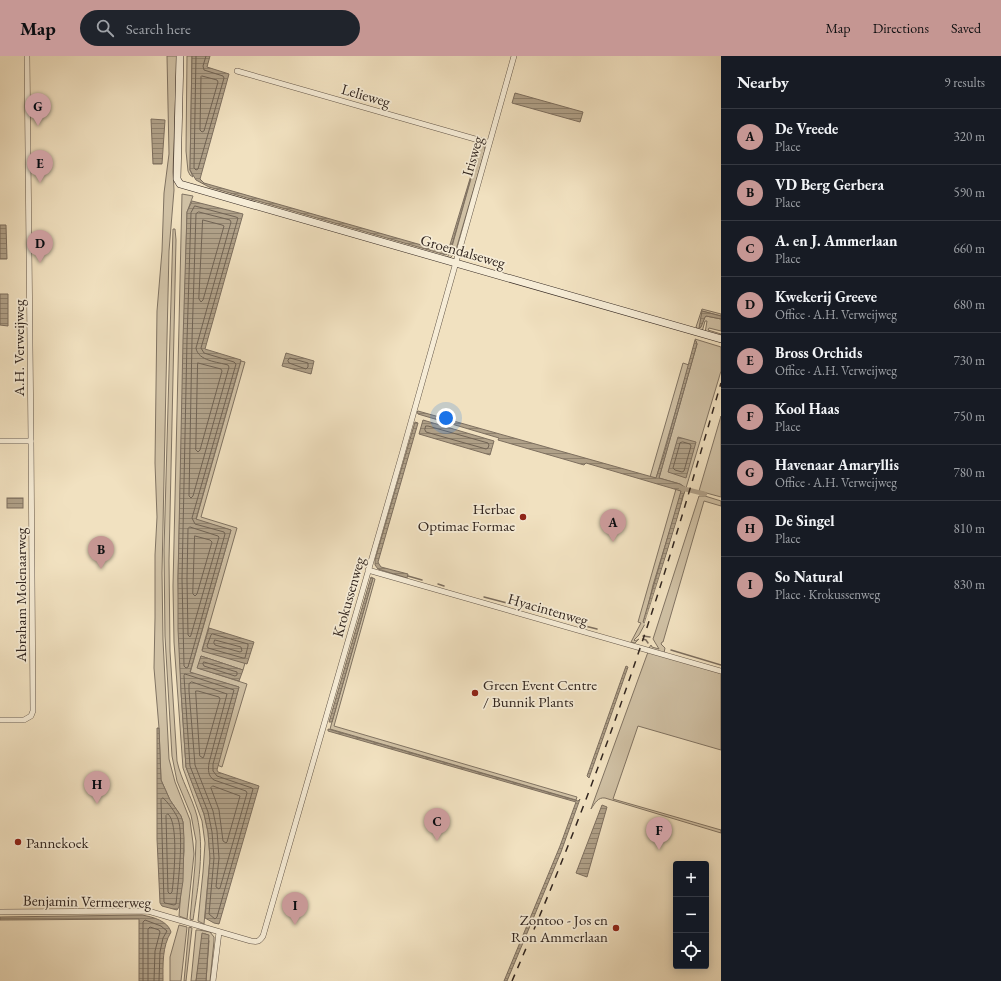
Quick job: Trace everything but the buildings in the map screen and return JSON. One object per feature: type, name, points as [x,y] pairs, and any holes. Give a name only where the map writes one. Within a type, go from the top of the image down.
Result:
[{"type":"street","name":"A.H. Verweijweg","points":[[27,56],[31,441]]},
{"type":"street","points":[[180,56],[177,179],[180,184]]},
{"type":"street","name":"Irisweg","points":[[454,263],[514,56]]},
{"type":"street","name":"Lelieweg","points":[[237,70],[489,143]]},
{"type":"street","points":[[178,163],[180,167],[180,184]]},
{"type":"street","name":"Groendalseweg","points":[[180,175],[181,179],[197,188],[285,215],[721,339]]},
{"type":"street","name":"Groendalseweg","points":[[180,184],[197,188]]},
{"type":"street","name":"Krokussenweg","points":[[263,936],[454,263]]},
{"type":"street","points":[[0,441],[31,441]]},
{"type":"street","name":"Abraham Molenaarweg","points":[[0,720],[24,720],[32,716],[33,712],[31,441]]},
{"type":"street","name":"Hyacintenweg","points":[[368,570],[721,671]]},
{"type":"street","name":"Benjamin Vermeerweg","points":[[0,912],[148,911],[257,942],[263,936]]},
{"type":"street","points":[[213,981],[219,932]]},
{"type":"shaded area","points":[[167,56],[177,56],[173,172],[174,190],[169,251],[162,573],[163,640],[169,759],[175,782],[190,820],[194,854],[187,919],[179,916],[184,851],[183,822],[181,816],[170,800],[161,780],[159,728],[154,668],[155,555],[157,517],[155,463],[157,311],[162,251],[164,193],[169,154]]},
{"type":"shaded area","points":[[187,56],[192,56],[190,170],[193,177],[188,171],[186,151]]},
{"type":"shaded area","points":[[476,141],[484,146],[485,150],[455,253],[450,258],[447,258],[451,250],[479,150],[478,144],[475,143]]},
{"type":"shaded area","points":[[182,194],[193,196],[187,212],[178,579],[181,691],[186,767],[204,814],[208,832],[210,858],[204,924],[198,921],[205,843],[202,821],[183,768],[174,642],[173,586]]},
{"type":"shaded area","points":[[173,229],[175,229],[176,240],[169,561],[170,651],[177,761],[197,816],[199,829],[201,855],[193,920],[190,919],[196,841],[191,815],[177,781],[172,756],[165,636],[164,550]]},
{"type":"shaded area","points":[[702,309],[721,314],[721,316],[702,311],[700,328],[706,316],[721,319],[721,331],[709,328],[708,330],[721,334],[721,337],[705,333],[707,321],[705,321],[702,332],[696,327]]},
{"type":"shaded area","points":[[695,339],[721,347],[721,371],[686,488],[680,484],[659,478],[697,344]]},
{"type":"shaded area","points":[[241,361],[245,362],[201,517],[237,528],[202,650],[245,663],[243,670],[201,656],[198,668],[247,684],[222,767],[217,765],[239,687],[190,673],[231,530],[196,520]]},
{"type":"shaded area","points":[[683,363],[689,365],[656,478],[650,477]]},
{"type":"shaded area","points":[[721,416],[721,497],[699,491]]},
{"type":"shaded area","points":[[676,489],[681,491],[681,494],[653,585],[644,623],[670,540],[646,622],[639,635],[634,640],[639,639],[635,643],[631,642],[641,623],[638,622]]},
{"type":"shaded area","points":[[699,496],[705,496],[721,501],[721,506],[704,501],[663,642],[661,644],[665,648],[664,653],[649,648],[651,645],[652,647],[659,649],[653,639]]},
{"type":"shaded area","points":[[679,510],[677,519],[670,540]]},
{"type":"shaded area","points":[[373,578],[375,579],[334,726],[577,797],[576,800],[330,729]]},
{"type":"shaded area","points":[[648,652],[721,673],[721,750],[638,726],[613,799],[721,830],[721,833],[605,798],[599,799],[591,809]]},
{"type":"shaded area","points":[[179,925],[187,927],[181,981],[170,981],[170,957]]},
{"type":"shaded area","points":[[189,927],[192,928],[186,981],[184,981]]},
{"type":"shaded area","points":[[196,930],[210,932],[214,937],[210,981],[206,981],[209,941],[206,934],[203,934],[196,981],[191,981]]},
{"type":"water","points":[[192,56],[210,56],[207,67],[229,74],[200,179],[204,183],[446,252],[449,248],[479,149],[450,252],[446,255],[209,187],[196,180],[190,170]]},
{"type":"water","points":[[515,93],[583,112],[580,122],[512,103]]},
{"type":"water","points":[[151,119],[165,120],[162,164],[153,164]]},
{"type":"water","points":[[192,201],[243,214],[205,349],[241,360],[196,519],[231,530],[190,672],[239,687],[217,770],[218,772],[259,786],[219,924],[205,918],[210,858],[208,832],[204,814],[186,767],[178,629],[183,340],[187,212]]},
{"type":"water","points":[[0,225],[6,225],[7,259],[0,259]]},
{"type":"water","points":[[0,294],[8,294],[8,326],[0,325]]},
{"type":"water","points":[[702,311],[721,316],[721,319],[706,316],[701,327],[699,328]]},
{"type":"water","points":[[695,340],[697,344],[659,478],[680,484],[686,488],[645,623],[643,622],[681,491],[586,463],[584,465],[498,440],[499,438],[418,414],[417,412],[418,411],[656,478]]},
{"type":"water","points":[[286,353],[314,361],[311,374],[282,366]]},
{"type":"water","points":[[423,420],[494,441],[490,455],[419,434]]},
{"type":"water","points":[[415,422],[418,423],[378,562],[381,567],[408,574],[407,578],[378,569],[375,565],[375,560]]},
{"type":"water","points":[[678,437],[696,442],[686,478],[668,472]]},
{"type":"water","points":[[7,498],[23,498],[23,508],[7,508]]},
{"type":"water","points":[[371,577],[373,578],[332,722],[329,722]]},
{"type":"water","points":[[209,628],[254,642],[247,664],[202,651]]},
{"type":"water","points":[[201,656],[243,670],[239,681],[197,668]]},
{"type":"water","points":[[626,666],[628,667],[589,778],[587,776]]},
{"type":"water","points":[[157,728],[159,728],[161,780],[170,800],[181,816],[183,822],[183,881],[179,907],[177,910],[162,906],[160,903],[157,839]]},
{"type":"water","points":[[328,729],[578,801],[580,799],[561,852],[507,981],[504,981],[560,846],[576,802],[328,731]]},
{"type":"water","points":[[602,805],[607,807],[587,877],[576,873]]},
{"type":"water","points":[[142,915],[155,918],[163,922],[167,925],[171,932],[166,944],[163,962],[163,981],[139,981],[139,919],[0,920],[0,917]]},
{"type":"water","points":[[202,933],[209,935],[206,981],[196,981]]},
{"type":"pier","points":[[687,487],[688,489],[686,495],[684,496]]},
{"type":"pier","points":[[683,502],[650,612],[646,624],[644,625],[668,550]]},
{"type":"waterway","points":[[681,488],[705,494]]},
{"type":"waterway","points":[[408,576],[422,580]]},
{"type":"waterway","points":[[438,584],[444,586]]},
{"type":"waterway","points":[[484,597],[507,603]]},
{"type":"waterway","points":[[534,611],[543,614]]},
{"type":"waterway","points":[[577,624],[597,629]]},
{"type":"waterway","points":[[643,636],[650,637]]},
{"type":"waterway","points":[[643,639],[648,643]]},
{"type":"waterway","points":[[671,650],[721,665]]},
{"type":"railway","points":[[512,981],[578,820],[623,698],[670,555],[721,383]]},
{"type":"place","name":"Havenaar Amaryllis","points":[[38,126]]},
{"type":"place","name":"Bross Orchids","points":[[40,183]]},
{"type":"place","name":"Kwekerij Greeve","points":[[40,263]]},
{"type":"place","name":"Herbae Optimae Formae","points":[[523,517]]},
{"type":"place","name":"De Vreede","points":[[613,542]]},
{"type":"place","name":"VD Berg Gerbera","points":[[101,569]]},
{"type":"place","name":"Green Event Centre / Bunnik Plants","points":[[475,693]]},
{"type":"place","name":"De Singel","points":[[97,804]]},
{"type":"place","name":"A. en J. Ammerlaan","points":[[437,841]]},
{"type":"place","name":"Pannekoek","points":[[18,842]]},
{"type":"place","name":"Kool Haas","points":[[659,850]]},
{"type":"place","name":"So Natural","points":[[295,925]]},
{"type":"place","name":"Zontoo - Jos en Ron Ammerlaan","points":[[616,928]]}]
